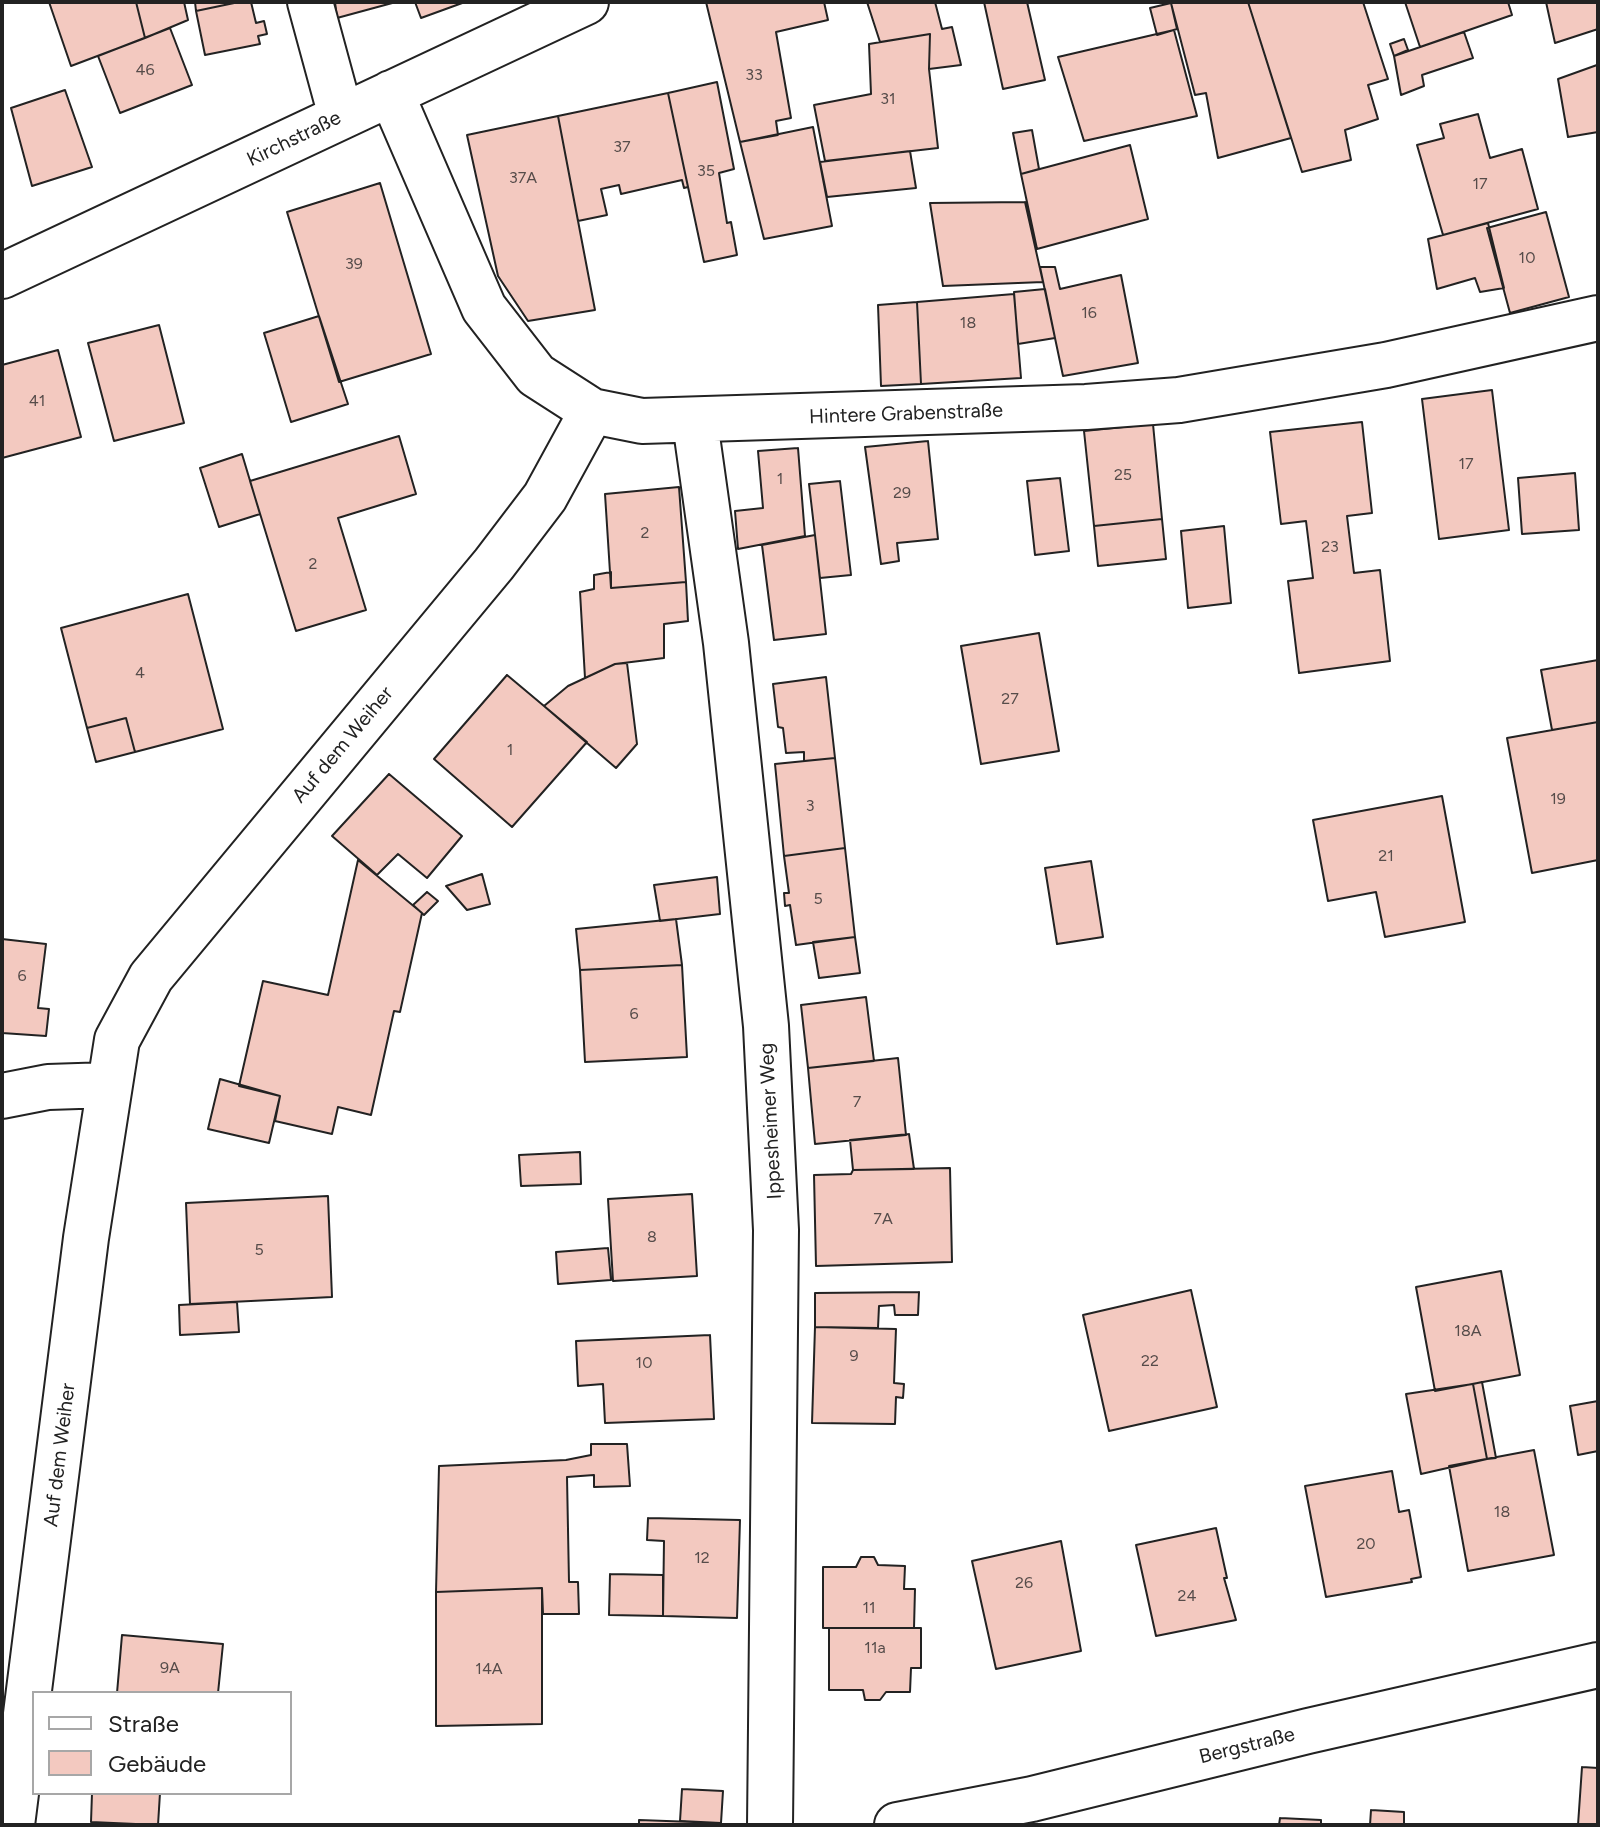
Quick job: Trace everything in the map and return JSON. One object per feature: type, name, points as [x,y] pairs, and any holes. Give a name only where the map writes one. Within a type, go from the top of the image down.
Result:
[{"type":"street","points":[[310,2],[341,116]]},
{"type":"street","name":"Kirchstraße","points":[[2,276],[586,2]]},
{"type":"street","name":"Hintere Grabenstraße","points":[[391,93],[484,308],[536,375],[592,411],[642,421],[695,422],[1086,407],[1179,400],[1386,365],[1598,318]]},
{"type":"street","name":"Auf dem Weiher","points":[[12,1825],[117,1040],[151,977],[494,564],[545,497],[592,411]]},
{"type":"street","name":"Ippesheimer Weg","points":[[695,422],[726,643],[766,1026],[776,1230],[770,1825]]},
{"type":"street","points":[[2,1096],[48,1087],[109,1085]]},
{"type":"street","name":"Bergstraße","points":[[897,1825],[1032,1799],[1308,1731],[1598,1665]]},
{"type":"building","points":[[49,2],[136,2],[145,38],[71,66]]},
{"type":"building","points":[[136,2],[184,2],[188,20],[145,38]]},
{"type":"building","points":[[195,2],[239,2],[196,11]]},
{"type":"building","points":[[251,2],[256,23],[264,21],[267,34],[258,36],[260,44],[205,55],[196,11]]},
{"type":"building","points":[[335,2],[396,2],[337,18]]},
{"type":"building","points":[[415,2],[465,2],[421,18]]},
{"type":"building","points":[[706,2],[824,2],[828,20],[776,32],[791,118],[776,121],[778,135],[740,142]]},
{"type":"building","points":[[867,2],[935,2],[942,29],[952,27],[961,65],[929,69],[930,34],[880,42]]},
{"type":"building","points":[[984,2],[1027,2],[1045,80],[1003,89]]},
{"type":"building","points":[[1248,2],[1291,138],[1218,158],[1206,93],[1195,95],[1171,3]]},
{"type":"building","points":[[1248,2],[1363,2],[1388,79],[1368,85],[1378,119],[1345,130],[1351,160],[1302,172]]},
{"type":"building","points":[[1405,2],[1508,2],[1512,15],[1420,47]]},
{"type":"building","points":[[1546,2],[1598,2],[1598,29],[1555,43]]},
{"type":"building","points":[[1171,3],[1177,29],[1157,35],[1150,8]]},
{"type":"building","points":[[170,28],[192,85],[120,113],[98,56]]},
{"type":"building","points":[[1174,30],[1197,116],[1084,141],[1058,57]]},
{"type":"building","points":[[1464,32],[1473,58],[1422,75],[1424,86],[1401,95],[1394,56]]},
{"type":"building","points":[[930,34],[929,69],[938,148],[825,161],[814,105],[871,94],[869,44]]},
{"type":"building","points":[[1404,39],[1408,50],[1394,56],[1390,44]]},
{"type":"building","points":[[1597,65],[1598,132],[1568,137],[1558,79]]},
{"type":"building","points":[[717,82],[734,169],[719,173],[727,223],[731,222],[737,255],[704,262],[668,93]]},
{"type":"building","points":[[65,90],[92,167],[32,186],[11,108]]},
{"type":"building","points":[[668,93],[688,187],[684,188],[682,180],[621,194],[619,185],[601,189],[607,215],[578,221],[558,116]]},
{"type":"building","points":[[1478,114],[1490,158],[1522,149],[1538,209],[1443,235],[1417,145],[1444,138],[1440,124]]},
{"type":"building","points":[[558,116],[595,310],[528,321],[498,276],[467,135]]},
{"type":"building","points":[[813,127],[832,226],[764,239],[740,142]]},
{"type":"building","points":[[1032,130],[1039,169],[1021,174],[1013,133]]},
{"type":"building","points":[[1130,145],[1148,219],[1037,249],[1021,174]]},
{"type":"building","points":[[910,151],[916,188],[827,197],[820,162]]},
{"type":"building","points":[[380,183],[431,354],[339,382],[287,212]]},
{"type":"building","points":[[1025,202],[1043,282],[943,286],[930,203]]},
{"type":"building","points":[[1546,212],[1569,297],[1510,313],[1487,228]]},
{"type":"building","points":[[1488,223],[1504,288],[1480,292],[1475,278],[1437,289],[1428,239]]},
{"type":"building","points":[[1040,267],[1055,267],[1060,289],[1121,275],[1138,363],[1063,376]]},
{"type":"building","points":[[1045,289],[1055,338],[1018,344],[1014,292]]},
{"type":"building","points":[[1014,294],[1021,378],[921,384],[917,302]]},
{"type":"building","points":[[917,302],[921,384],[881,386],[878,305]]},
{"type":"building","points":[[319,316],[348,404],[291,422],[264,333]]},
{"type":"building","points":[[159,325],[184,423],[114,441],[88,343]]},
{"type":"building","points":[[58,350],[81,437],[2,458],[2,365]]},
{"type":"building","points":[[1492,390],[1509,530],[1439,539],[1422,399]]},
{"type":"building","points":[[1362,422],[1372,513],[1347,516],[1354,573],[1380,570],[1390,661],[1299,673],[1288,581],[1313,578],[1306,521],[1281,524],[1270,432]]},
{"type":"building","points":[[1153,424],[1162,519],[1094,526],[1084,431]]},
{"type":"building","points":[[399,436],[416,494],[338,518],[366,610],[296,631],[250,481]]},
{"type":"building","points":[[928,441],[938,539],[897,543],[899,561],[881,564],[865,447]]},
{"type":"building","points":[[798,448],[805,536],[738,549],[735,511],[763,508],[758,451]]},
{"type":"building","points":[[242,454],[260,514],[219,527],[200,468]]},
{"type":"building","points":[[1575,473],[1579,530],[1522,534],[1518,478]]},
{"type":"building","points":[[1060,478],[1069,551],[1035,555],[1027,481]]},
{"type":"building","points":[[840,481],[851,575],[820,578],[809,484]]},
{"type":"building","points":[[679,487],[686,582],[611,588],[605,494]]},
{"type":"building","points":[[1162,519],[1166,559],[1098,566],[1094,526]]},
{"type":"building","points":[[1224,526],[1231,603],[1188,608],[1181,531]]},
{"type":"building","points":[[815,535],[826,634],[774,640],[762,545]]},
{"type":"building","points":[[611,572],[611,588],[686,582],[688,621],[664,624],[664,658],[615,664],[585,678],[580,592],[594,589],[594,575]]},
{"type":"building","points":[[188,594],[223,729],[135,752],[126,718],[87,728],[61,628]]},
{"type":"building","points":[[1039,633],[1059,751],[981,764],[961,646]]},
{"type":"building","points":[[1598,660],[1598,722],[1552,730],[1541,670]]},
{"type":"building","points":[[627,663],[637,744],[616,768],[544,706],[568,686],[615,664]]},
{"type":"building","points":[[507,675],[587,742],[512,827],[434,759]]},
{"type":"building","points":[[826,677],[835,758],[804,761],[804,752],[786,753],[783,728],[778,727],[773,684]]},
{"type":"building","points":[[126,718],[135,752],[96,762],[87,728]]},
{"type":"building","points":[[1598,722],[1598,860],[1532,873],[1507,738]]},
{"type":"building","points":[[835,758],[845,848],[784,856],[775,764]]},
{"type":"building","points":[[389,774],[462,836],[427,878],[398,854],[377,875],[332,836]]},
{"type":"building","points":[[1442,796],[1465,922],[1385,937],[1376,892],[1328,901],[1313,820]]},
{"type":"building","points":[[845,848],[855,937],[796,945],[790,905],[785,906],[784,893],[789,893],[784,856]]},
{"type":"building","points":[[358,860],[422,913],[400,1012],[394,1011],[371,1115],[338,1107],[332,1134],[275,1121],[280,1096],[239,1086],[263,981],[328,995]]},
{"type":"building","points":[[1091,861],[1103,937],[1057,944],[1045,868]]},
{"type":"building","points":[[482,874],[490,904],[467,910],[446,886]]},
{"type":"building","points":[[717,877],[720,914],[660,921],[654,885]]},
{"type":"building","points":[[427,892],[438,901],[424,915],[413,905]]},
{"type":"building","points":[[676,919],[682,965],[580,970],[576,929]]},
{"type":"building","points":[[855,937],[860,973],[819,978],[813,942]]},
{"type":"building","points":[[2,939],[46,944],[38,1008],[49,1009],[46,1036],[2,1033]]},
{"type":"building","points":[[682,965],[687,1057],[585,1062],[580,970]]},
{"type":"building","points":[[866,997],[874,1061],[808,1068],[801,1005]]},
{"type":"building","points":[[898,1058],[906,1135],[815,1144],[808,1068]]},
{"type":"building","points":[[220,1079],[280,1096],[269,1143],[208,1129]]},
{"type":"building","points":[[909,1134],[914,1169],[853,1170],[850,1140]]},
{"type":"building","points":[[580,1152],[581,1184],[521,1186],[519,1155]]},
{"type":"building","points":[[950,1168],[952,1262],[816,1266],[814,1175],[851,1174],[853,1170]]},
{"type":"building","points":[[692,1194],[697,1276],[613,1281],[608,1199]]},
{"type":"building","points":[[328,1196],[332,1297],[190,1304],[186,1203]]},
{"type":"building","points":[[608,1248],[611,1280],[558,1284],[556,1252]]},
{"type":"building","points":[[1501,1271],[1520,1375],[1435,1391],[1416,1287]]},
{"type":"building","points":[[1191,1290],[1217,1407],[1109,1431],[1083,1315]]},
{"type":"building","points":[[919,1292],[918,1315],[895,1315],[894,1305],[879,1306],[878,1328],[815,1327],[815,1293]]},
{"type":"building","points":[[237,1302],[239,1332],[180,1335],[179,1305]]},
{"type":"building","points":[[815,1327],[896,1329],[894,1383],[904,1384],[903,1398],[896,1397],[895,1424],[812,1423]]},
{"type":"building","points":[[710,1335],[714,1419],[605,1423],[603,1384],[578,1386],[576,1341]]},
{"type":"building","points":[[1482,1382],[1496,1458],[1487,1459],[1473,1384]]},
{"type":"building","points":[[1473,1384],[1487,1459],[1421,1474],[1406,1394]]},
{"type":"building","points":[[1598,1401],[1598,1451],[1578,1455],[1570,1406]]},
{"type":"building","points":[[591,1444],[627,1444],[630,1486],[594,1487],[594,1475],[567,1477],[569,1582],[578,1582],[579,1614],[543,1614],[542,1588],[436,1592],[439,1466],[566,1460],[591,1455]]},
{"type":"building","points":[[1534,1450],[1554,1555],[1468,1571],[1449,1466]]},
{"type":"building","points":[[1392,1471],[1399,1512],[1409,1510],[1421,1577],[1411,1579],[1412,1582],[1326,1597],[1305,1486]]},
{"type":"building","points":[[648,1518],[740,1520],[737,1618],[663,1616],[664,1541],[647,1540]]},
{"type":"building","points":[[1216,1528],[1227,1578],[1224,1578],[1236,1620],[1156,1636],[1136,1545]]},
{"type":"building","points":[[1061,1541],[1081,1651],[996,1669],[972,1561]]},
{"type":"building","points":[[861,1557],[874,1557],[878,1565],[905,1566],[904,1589],[915,1589],[914,1628],[823,1628],[823,1567],[856,1567]]},
{"type":"building","points":[[610,1574],[663,1575],[663,1616],[609,1615]]},
{"type":"building","points":[[542,1588],[542,1724],[436,1726],[436,1592]]},
{"type":"building","points":[[829,1628],[921,1628],[921,1668],[911,1668],[910,1692],[886,1692],[880,1700],[865,1700],[863,1690],[829,1690]]},
{"type":"building","points":[[122,1635],[223,1644],[218,1691],[117,1691]]},
{"type":"building","points":[[1582,1767],[1598,1768],[1598,1825],[1578,1825]]},
{"type":"building","points":[[682,1789],[723,1791],[721,1823],[680,1821]]},
{"type":"building","points":[[92,1795],[160,1795],[158,1825],[91,1822]]},
{"type":"building","points":[[1371,1810],[1404,1812],[1404,1824],[1434,1825],[1370,1825]]},
{"type":"building","points":[[1280,1818],[1321,1820],[1321,1825],[1279,1825]]},
{"type":"building","points":[[639,1820],[721,1823],[721,1825],[639,1825]]}]
